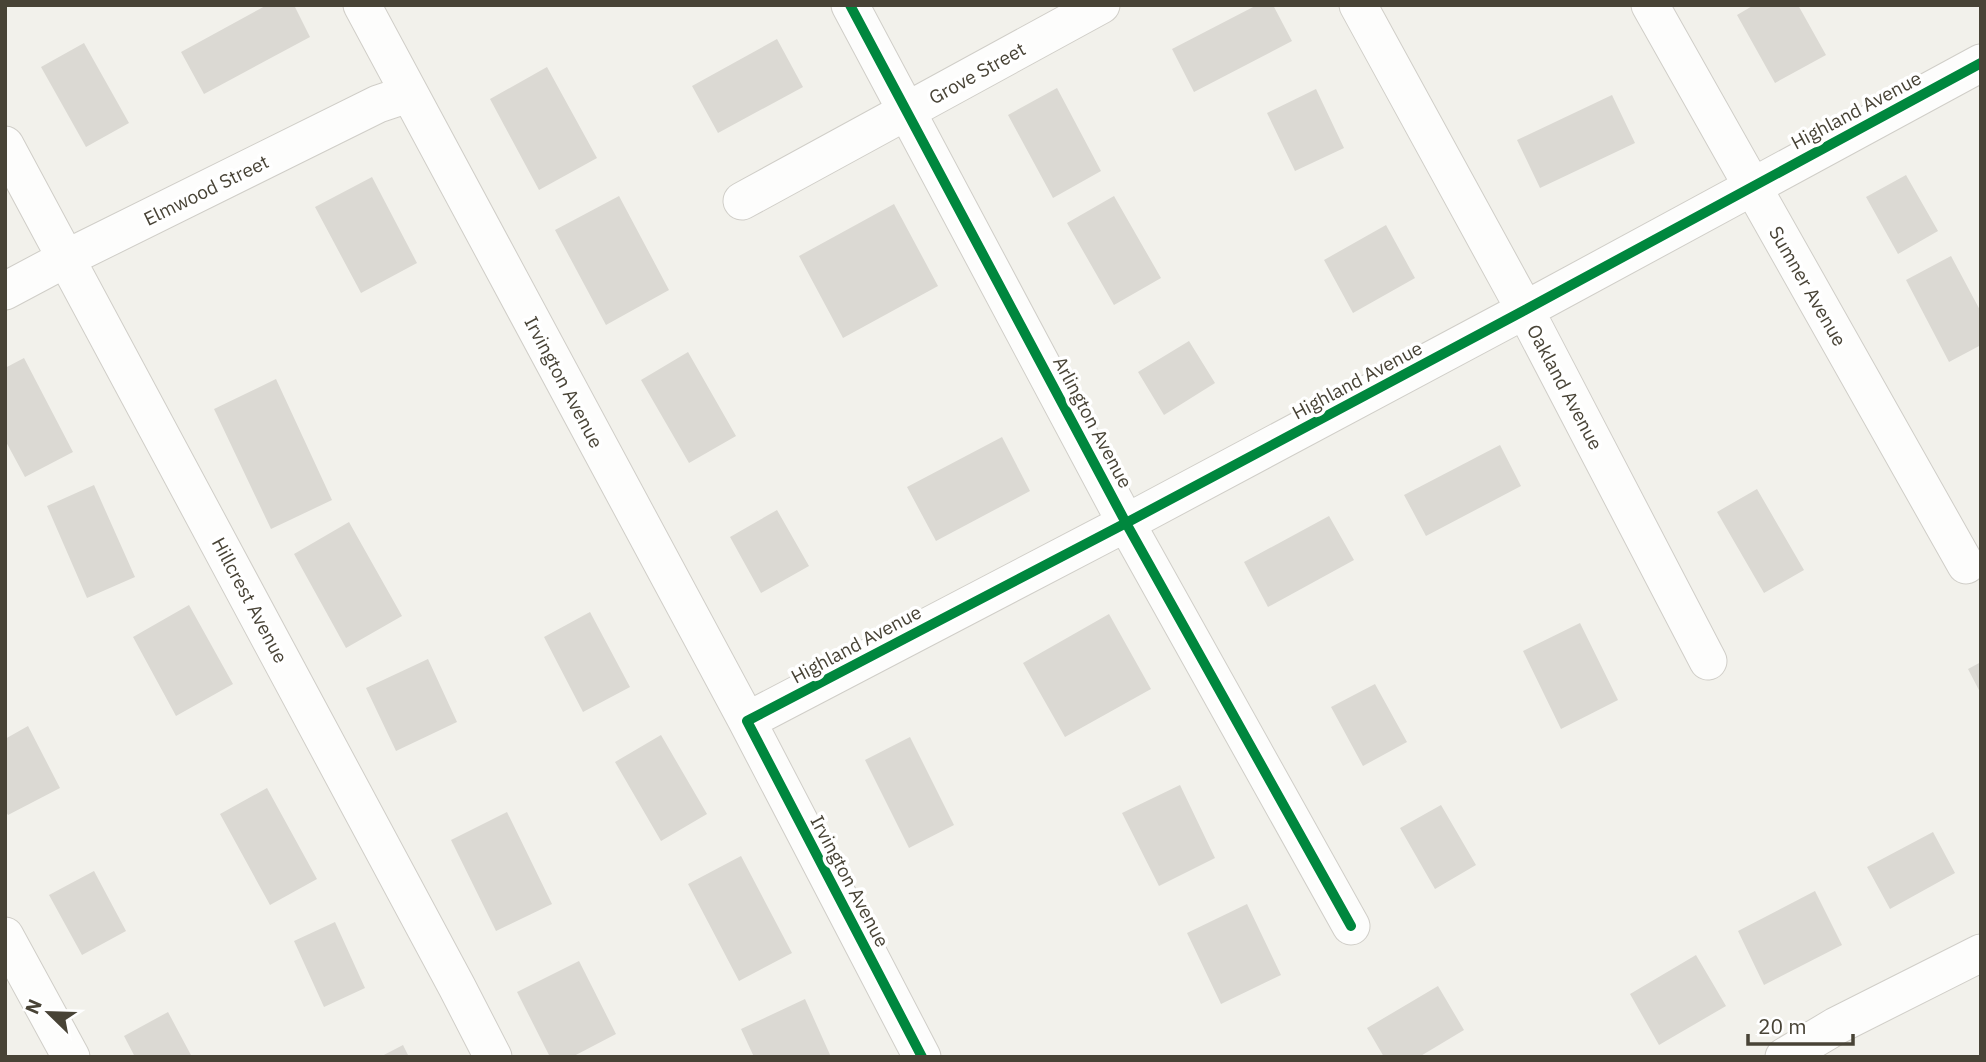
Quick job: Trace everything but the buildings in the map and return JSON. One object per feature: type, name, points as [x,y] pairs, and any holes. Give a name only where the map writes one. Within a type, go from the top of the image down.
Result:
[{"type":"street","name":"Irvington Avenue","points":[[362,5],[747,721],[922,1057]]},
{"type":"street","name":"Arlington Avenue","points":[[850,5],[1126,523],[1351,926]]},
{"type":"street","name":"Grove Street","points":[[742,201],[1101,5]]},
{"type":"street","name":"Oakland Avenue","points":[[1359,5],[1525,310],[1708,661]]},
{"type":"street","name":"Sumner Avenue","points":[[1650,5],[1966,565]]},
{"type":"street","name":"Highland Avenue","points":[[747,721],[1126,523],[1981,63]]},
{"type":"street","name":"Elmwood Street","points":[[5,291],[378,104],[408,94]]},
{"type":"street","name":"Hillcrest Avenue","points":[[5,145],[493,1057]]},
{"type":"street","points":[[5,936],[71,1057]]},
{"type":"street","points":[[1784,1057],[1836,1027],[1981,953]]},
{"type":"cycle path","points":[[850,5],[1126,523],[1351,926]]},
{"type":"cycle path","points":[[922,1057],[747,721],[1126,523],[1981,63]]}]
